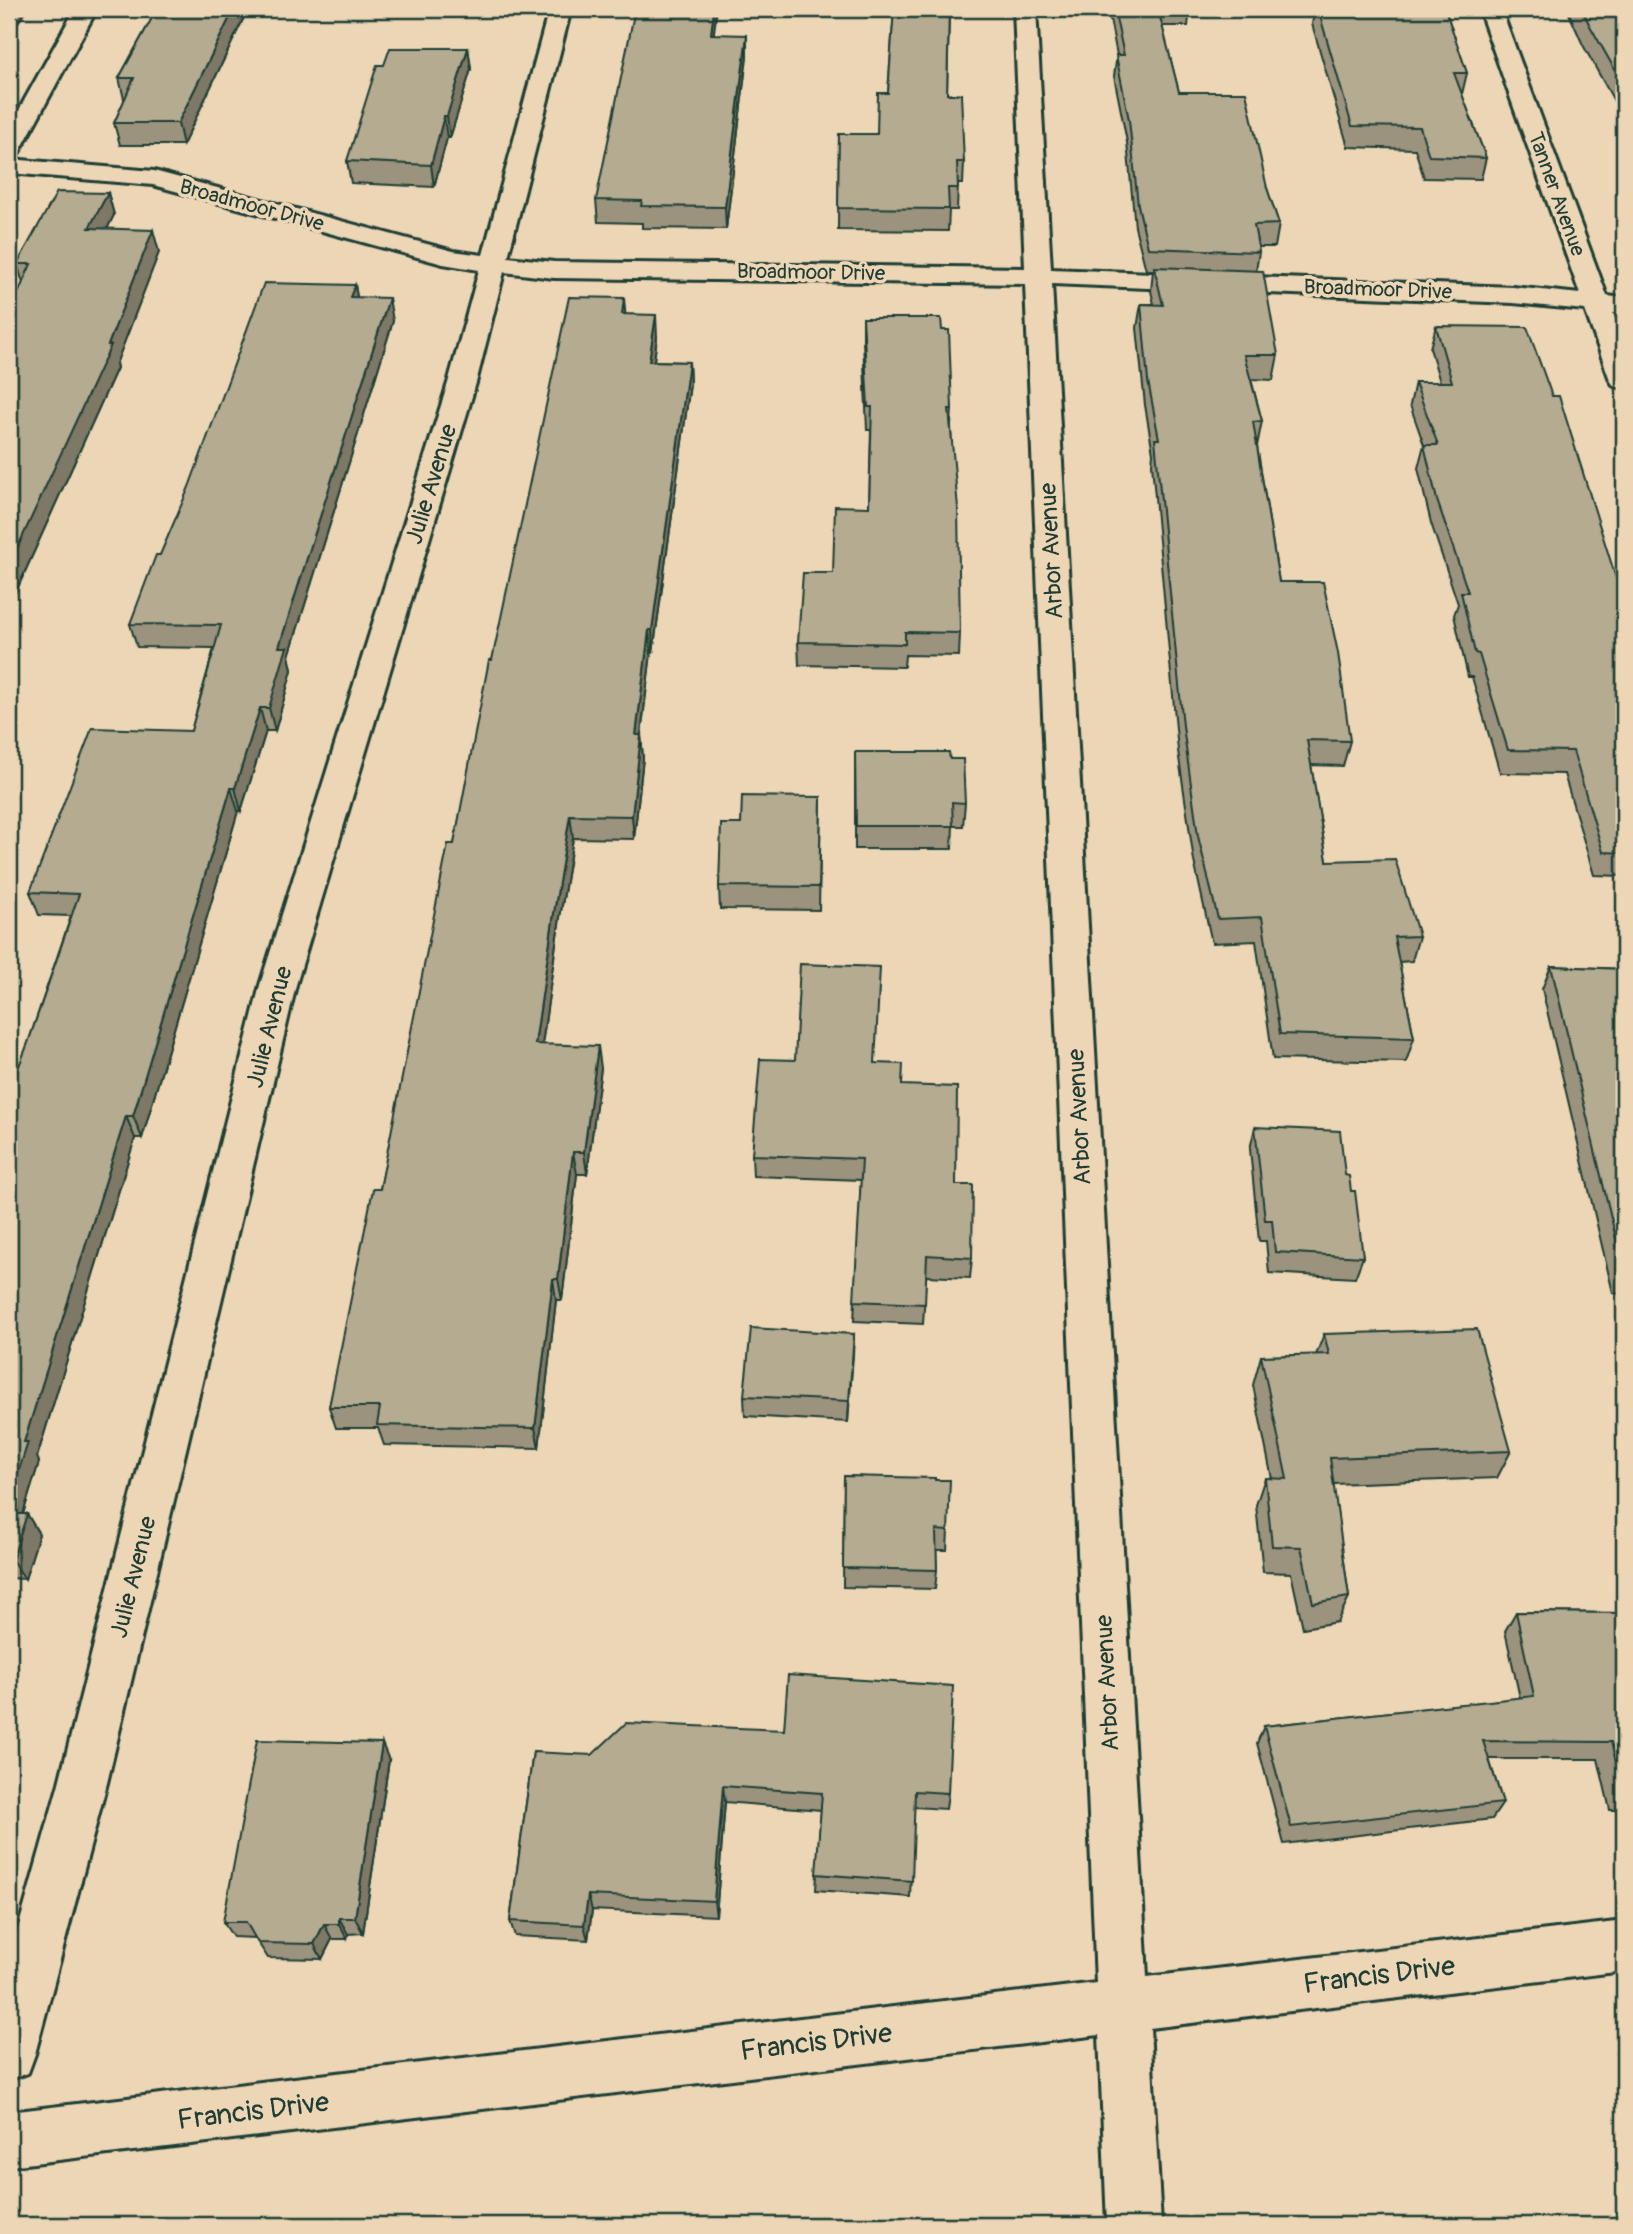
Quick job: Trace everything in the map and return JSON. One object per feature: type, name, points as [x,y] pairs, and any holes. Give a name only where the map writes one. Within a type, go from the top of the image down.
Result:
[{"type":"street","points":[[9,149],[86,9]]},
{"type":"street","name":"Julie Avenue","points":[[9,2053],[83,1783],[278,985],[462,383],[560,9]]},
{"type":"street","name":"Arbor Avenue","points":[[1025,9],[1134,2225]]},
{"type":"street","name":"Tanner Avenue","points":[[1490,9],[1624,380]]},
{"type":"street","name":"Broadmoor Drive","points":[[9,166],[154,178],[452,259],[493,265],[554,270],[1037,276],[1513,295],[1624,306]]},
{"type":"street","name":"Francis Drive","points":[[9,2139],[1624,1946]]},
{"type":"building","points":[[157,9],[234,9],[178,123],[114,123],[134,78],[119,78]]},
{"type":"building","points":[[635,9],[714,9],[711,34],[747,35],[725,207],[641,206],[642,201],[596,200]]},
{"type":"building","points":[[894,9],[949,9],[947,94],[961,94],[964,162],[957,162],[958,188],[948,188],[949,209],[838,208],[839,134],[877,134],[878,93],[888,93]]},
{"type":"building","points":[[1114,9],[1158,9],[1179,92],[1246,92],[1267,188],[1279,224],[1254,225],[1259,252],[1148,248],[1138,205],[1129,120],[1116,55],[1124,55]]},
{"type":"building","points":[[1318,9],[1445,9],[1467,73],[1454,73],[1486,158],[1429,156],[1420,127],[1352,126]]},
{"type":"building","points":[[1582,9],[1624,9],[1624,86],[1589,24]]},
{"type":"building","points":[[390,48],[468,48],[447,116],[444,116],[431,165],[347,161],[377,65],[384,65]]},
{"type":"building","points":[[57,192],[108,193],[89,228],[153,230],[108,345],[111,345],[9,566],[9,314],[31,264],[17,264]]},
{"type":"building","points":[[1154,267],[1263,271],[1278,355],[1244,355],[1262,421],[1253,422],[1279,582],[1323,582],[1338,653],[1350,741],[1307,740],[1327,861],[1395,859],[1419,936],[1394,937],[1414,1038],[1280,1034],[1262,917],[1218,919],[1198,836],[1183,726],[1155,439],[1159,439],[1148,381],[1141,304],[1163,305]]},
{"type":"building","points":[[264,283],[355,285],[350,297],[389,298],[279,647],[287,647],[269,708],[260,708],[235,788],[231,788],[133,1116],[126,1116],[24,1442],[28,1442],[9,1501],[9,1092],[79,894],[30,892],[92,728],[191,731],[221,625],[130,624],[156,555],[160,555],[189,487]]},
{"type":"building","points":[[569,297],[624,298],[622,314],[656,315],[649,361],[689,362],[652,630],[649,630],[636,735],[641,735],[632,816],[570,815],[535,1044],[598,1046],[584,1152],[573,1152],[558,1279],[553,1279],[535,1428],[377,1425],[380,1407],[329,1407],[373,1189],[380,1189],[448,844],[454,844],[489,660],[492,660]]},
{"type":"building","points":[[863,318],[941,318],[942,330],[949,330],[952,409],[949,409],[958,508],[960,633],[905,632],[905,644],[798,642],[803,573],[833,573],[835,506],[869,507],[872,407],[868,407]]},
{"type":"building","points":[[1436,326],[1527,327],[1552,396],[1559,396],[1624,604],[1624,853],[1603,852],[1573,751],[1508,750],[1479,654],[1475,653],[1461,592],[1468,592],[1437,500],[1424,445],[1438,445],[1415,382],[1452,382]]},
{"type":"building","points":[[855,752],[949,752],[950,759],[963,759],[965,803],[952,802],[953,826],[856,826]]},
{"type":"building","points":[[742,796],[821,797],[819,887],[719,886],[721,824],[741,824]]},
{"type":"building","points":[[800,964],[880,967],[875,1063],[903,1064],[902,1085],[957,1087],[956,1185],[973,1185],[972,1258],[927,1255],[925,1304],[854,1301],[862,1159],[752,1155],[760,1059],[795,1060]]},
{"type":"building","points":[[1551,966],[1624,969],[1624,1272]]},
{"type":"building","points":[[1255,1127],[1340,1131],[1345,1175],[1349,1176],[1351,1191],[1355,1191],[1363,1257],[1275,1252],[1272,1220],[1265,1220]]},
{"type":"building","points":[[751,1328],[854,1334],[849,1401],[744,1396]]},
{"type":"building","points":[[1477,1329],[1511,1451],[1330,1458],[1349,1597],[1313,1603],[1301,1547],[1272,1546],[1265,1478],[1287,1479],[1261,1356],[1329,1354],[1324,1334]]},
{"type":"building","points":[[844,1476],[950,1480],[948,1531],[936,1530],[937,1570],[843,1568]]},
{"type":"building","points":[[9,1514],[27,1514],[12,1560],[9,1560]]},
{"type":"building","points":[[1516,1612],[1624,1613],[1624,1793],[1611,1742],[1483,1741],[1503,1803],[1291,1827],[1264,1726],[1534,1696]]},
{"type":"building","points":[[788,1675],[953,1686],[948,1793],[915,1791],[912,1881],[816,1874],[822,1793],[723,1786],[714,1901],[588,1895],[584,1925],[510,1921],[533,1752],[592,1755],[626,1723],[784,1730]]},
{"type":"building","points":[[257,1740],[382,1743],[355,1918],[339,1918],[339,1924],[324,1924],[314,1944],[258,1943],[246,1922],[223,1922]]}]
